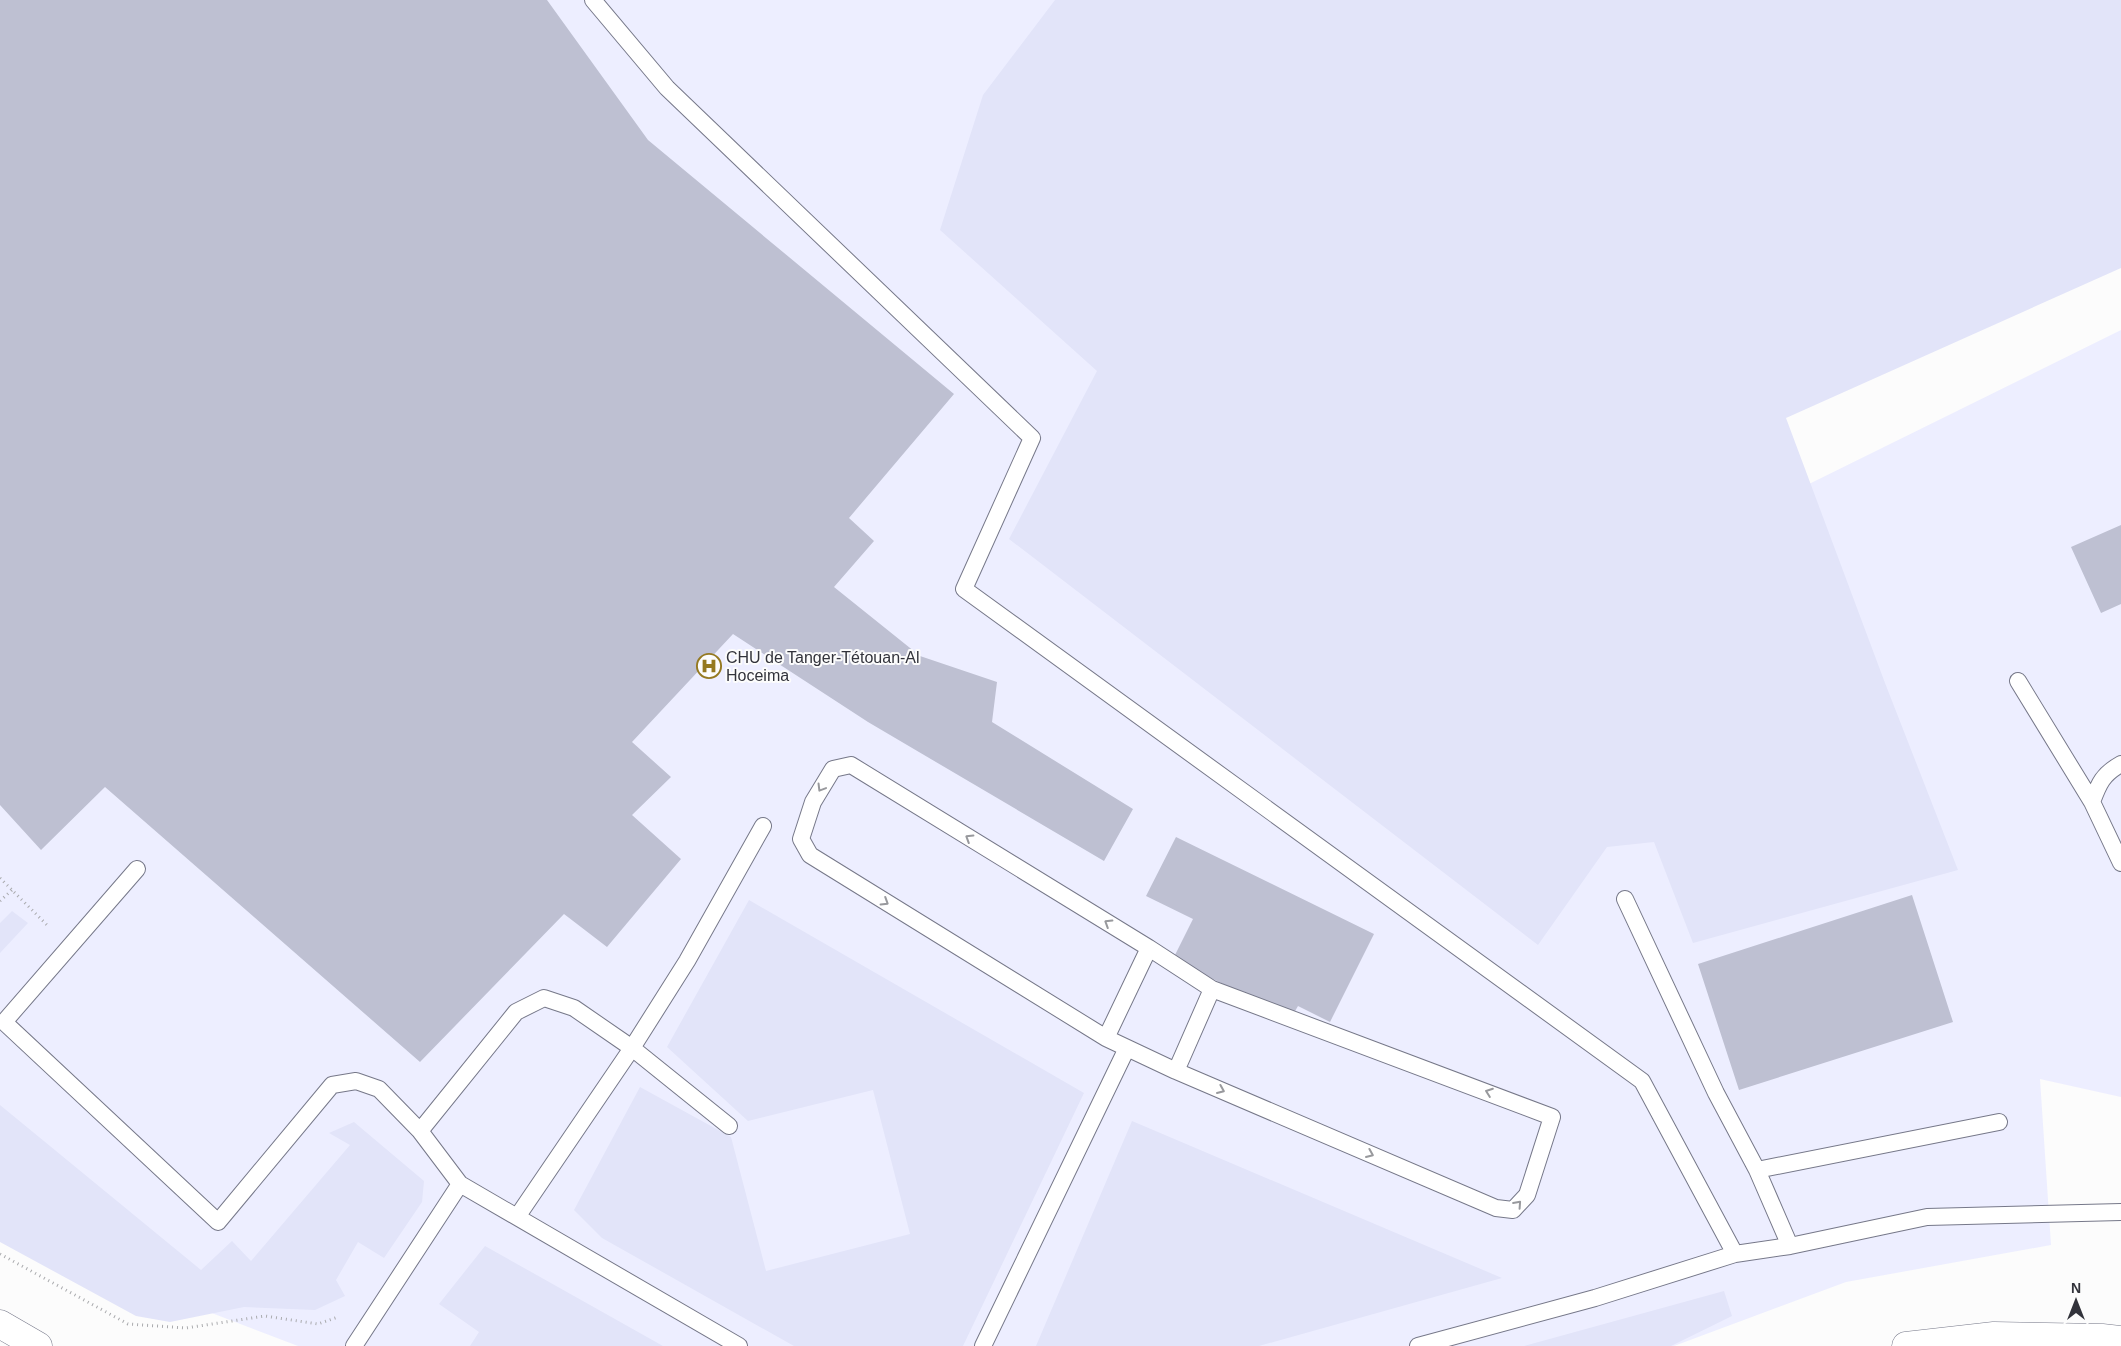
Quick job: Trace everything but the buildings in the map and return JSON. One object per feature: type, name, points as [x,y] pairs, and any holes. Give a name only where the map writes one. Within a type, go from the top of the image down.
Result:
[{"type":"main road","points":[[0,1324],[38,1346]]},
{"type":"main road","points":[[1906,1346],[1994,1336],[2121,1340]]},
{"type":"lane","points":[[593,0],[667,88],[1032,438],[964,589],[1642,1081],[1736,1254]]},
{"type":"lane","points":[[2018,681],[2092,802],[2121,863]]},
{"type":"lane","points":[[2092,802],[2099,783],[2111,770],[2121,764]]},
{"type":"lane","points":[[851,766],[1149,948],[1212,989],[1552,1117],[1526,1195],[1513,1210],[1496,1208],[1176,1071],[1106,1038],[810,855],[801,839],[813,802],[833,769],[851,766]]},
{"type":"lane","points":[[517,1217],[632,1048],[687,961],[763,826]]},
{"type":"lane","points":[[137,869],[4,1022],[218,1222],[332,1085],[356,1081],[378,1090],[420,1132],[460,1184],[739,1346]]},
{"type":"lane","points":[[1625,899],[1716,1093],[1756,1170],[1790,1246]]},
{"type":"lane","points":[[1106,1038],[1149,948]]},
{"type":"lane","points":[[1176,1071],[1212,989]]},
{"type":"lane","points":[[420,1132],[516,1012],[544,998],[574,1008],[632,1048],[729,1126]]},
{"type":"lane","points":[[983,1346],[1127,1048]]},
{"type":"lane","points":[[1756,1170],[1999,1122]]},
{"type":"lane","points":[[354,1346],[460,1184]]},
{"type":"lane","points":[[1418,1346],[1595,1298],[1736,1254],[1790,1246],[1928,1217],[2121,1212]]},
{"type":"path","points":[[0,878],[69,948]]},
{"type":"path","points":[[0,901],[12,890]]},
{"type":"path","points":[[0,1254],[128,1324],[186,1328],[264,1316],[318,1324],[385,1299]]},
{"type":"shaded area","name":"CHU de Tanger-Tétouan-Al Hoceima","points":[[0,0],[1057,0],[1807,485],[2121,330],[2121,1097],[2040,1079],[2051,1245],[1846,1282],[1674,1346],[298,1346],[131,1282],[0,1207]]},
{"type":"shaded area","points":[[1055,0],[2121,0],[2121,268],[1786,418],[1885,683],[1958,870],[1693,943],[1654,842],[1607,847],[1538,945],[1009,539],[1097,371],[940,230],[983,95]]},
{"type":"shaded area","points":[[749,900],[1084,1093],[963,1346],[794,1346],[602,1238],[574,1210],[640,1087],[731,1137],[766,1271],[910,1234],[873,1090],[748,1121],[667,1047]]},
{"type":"shaded area","points":[[12,911],[28,923],[0,953],[0,923]]},
{"type":"shaded area","points":[[0,1105],[201,1270],[232,1241],[251,1261],[350,1145],[329,1133],[354,1122],[424,1181],[422,1202],[384,1258],[358,1242],[336,1280],[345,1296],[315,1310],[244,1307],[170,1322],[136,1316],[0,1242]]},
{"type":"shaded area","points":[[1132,1121],[1502,1278],[1259,1346],[1036,1346]]},
{"type":"shaded area","points":[[485,1246],[663,1346],[470,1346],[479,1332],[439,1304]]},
{"type":"shaded area","points":[[1724,1291],[1732,1316],[1671,1346],[1524,1346]]},
{"type":"place","name":"CHU de Tanger-Tétouan-Al Hoceima","points":[[709,666]]}]
